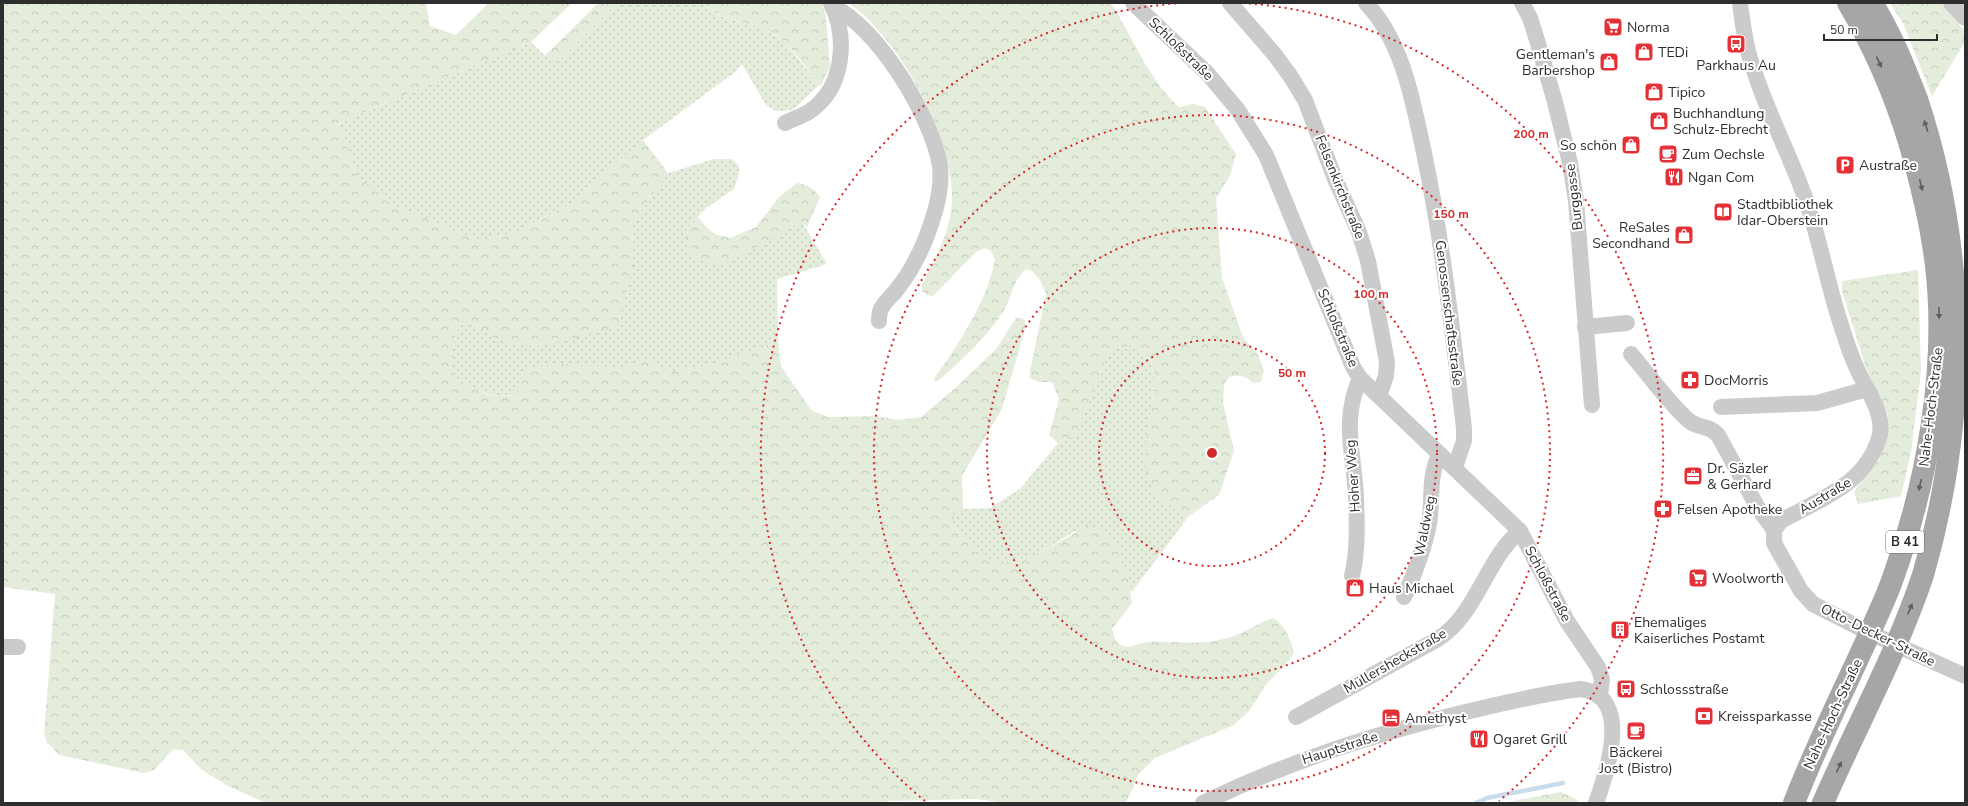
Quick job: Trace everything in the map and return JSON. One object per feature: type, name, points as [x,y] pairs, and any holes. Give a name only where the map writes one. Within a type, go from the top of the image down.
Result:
[{"type":"main road","name":"Nahe-Hoch-Straße","points":[[1794,803],[1809,764],[1870,633],[1892,581],[1905,545],[1924,470],[1931,429],[1936,372],[1939,313],[1933,249],[1927,212],[1917,170],[1898,109],[1882,69],[1868,37],[1848,3]]},
{"type":"main road","name":"Nahe-Hoch-Straße","points":[[1823,803],[1895,645],[1923,575],[1941,515],[1950,477],[1961,398],[1962,319],[1953,231],[1936,155],[1905,69],[1872,3]]},
{"type":"street","name":"Schloßstraße","points":[[1133,3],[1208,74],[1238,110],[1266,155],[1347,355],[1360,378],[1455,467],[1520,531],[1567,621],[1598,667],[1602,679],[1600,696]]},
{"type":"street","name":"Felsenkirchstraße","points":[[1230,3],[1275,55],[1305,100],[1335,179],[1359,232],[1368,261],[1387,362],[1386,376],[1379,396]]},
{"type":"street","name":"Genossenschaftsstraße","points":[[1366,3],[1382,22],[1396,50],[1418,124],[1430,180],[1445,271],[1464,428],[1464,441],[1455,467]]},
{"type":"street","name":"Burggasse","points":[[1522,3],[1530,18],[1538,40],[1570,163],[1576,201],[1592,405]]},
{"type":"street","name":"Austraße","points":[[1740,3],[1748,50],[1757,79],[1806,201],[1838,319],[1853,360],[1878,412],[1880,424],[1879,437],[1867,465],[1851,482],[1781,521],[1774,530]]},
{"type":"street","points":[[1951,3],[1965,18]]},
{"type":"street","points":[[785,123],[810,112],[821,103],[829,92],[836,78],[840,63],[840,32],[831,5]]},
{"type":"street","points":[[831,5],[847,15],[871,37],[903,79],[920,111],[940,166],[938,198],[923,243],[904,280],[883,306],[879,316],[879,321]]},
{"type":"street","points":[[1585,327],[1627,323]]},
{"type":"street","name":"Otto-Decker-Straße","points":[[1631,354],[1690,422],[1707,426],[1718,435],[1758,508],[1774,530],[1774,543],[1807,598],[1822,610],[1965,676]]},
{"type":"street","name":"Hoher Weg","points":[[1352,576],[1355,560],[1356,497],[1349,420],[1351,401],[1360,378]]},
{"type":"street","points":[[1721,407],[1817,403],[1867,388]]},
{"type":"street","name":"Waldweg","points":[[1404,597],[1419,562],[1429,523],[1433,471],[1440,454]]},
{"type":"street","name":"Müllersheckstraße","points":[[1296,717],[1438,639],[1450,630],[1461,617],[1508,543],[1520,531]]},
{"type":"street","name":"Hauptstraße","points":[[1203,803],[1272,771],[1351,742],[1427,722],[1569,690],[1591,691],[1600,696]]},
{"type":"street","points":[[1596,803],[1609,765],[1613,731],[1608,709],[1600,696]]},
{"type":"green space","points":[[3,3],[426,3],[430,26],[456,35],[489,3],[572,3],[531,42],[339,123],[357,176],[393,205],[479,241],[516,232],[571,203],[643,140],[668,173],[632,224],[633,266],[617,327],[536,347],[496,340],[475,325],[461,323],[455,337],[453,350],[454,377],[482,392],[497,396],[505,396],[513,395],[520,387],[523,371],[536,366],[559,364],[625,367],[646,359],[669,372],[716,364],[778,341],[781,366],[811,410],[828,417],[876,416],[899,420],[921,417],[954,389],[997,348],[1016,318],[1022,318],[1025,320],[1025,329],[1002,409],[962,476],[963,509],[953,514],[953,524],[964,539],[983,557],[1003,563],[1038,554],[1089,525],[1102,530],[1114,542],[1125,567],[1132,603],[1112,629],[1115,639],[1120,645],[1129,647],[1147,642],[1200,642],[1220,640],[1236,635],[1273,618],[1280,624],[1286,633],[1294,652],[1289,661],[1266,684],[1250,710],[1234,725],[1155,758],[1138,775],[1126,803],[1004,803],[978,799],[891,801],[877,803],[266,803],[228,786],[202,770],[183,750],[173,749],[154,770],[144,773],[59,755],[47,742],[44,734],[55,594],[3,587]]},
{"type":"green space","points":[[598,3],[617,3],[559,61],[545,56]]},
{"type":"green space","points":[[617,3],[701,3],[718,15],[764,29],[784,41],[819,85],[793,110],[776,111],[766,105],[742,64],[735,72],[643,140],[571,203],[516,232],[479,241],[393,205],[357,176],[339,123],[531,42],[545,56],[559,61]]},
{"type":"green space","points":[[701,3],[822,3],[826,16],[830,66],[821,86],[795,53],[772,33],[715,13]]},
{"type":"green space","points":[[849,3],[1111,3],[1142,58],[1158,84],[1168,96],[1179,107],[1193,104],[1205,107],[1236,154],[1230,176],[1216,198],[1222,278],[1243,337],[1257,353],[1264,370],[1261,382],[1253,383],[1245,377],[1236,376],[1229,377],[1224,385],[1223,403],[1234,451],[1219,495],[1189,516],[1176,510],[1165,502],[1158,496],[1151,485],[1147,471],[1146,456],[1154,372],[1152,361],[1141,351],[1132,346],[1123,347],[1109,352],[1076,434],[1058,443],[1049,435],[1059,399],[1052,382],[1039,382],[1030,378],[1030,371],[1046,294],[1040,280],[1032,271],[1026,269],[1018,278],[1003,312],[981,340],[965,357],[938,381],[934,381],[962,337],[978,307],[991,276],[995,260],[991,251],[985,248],[976,252],[933,296],[927,295],[922,291],[922,285],[937,256],[951,214],[951,178],[944,150],[934,121],[921,93],[905,66],[887,41],[868,20]]},
{"type":"green space","points":[[1890,3],[1941,3],[1965,31],[1965,42],[1932,96],[1903,23]]},
{"type":"green space","points":[[714,159],[731,159],[739,165],[739,174],[734,189],[706,208],[684,233],[746,252],[802,222],[827,264],[777,279],[778,341],[716,364],[669,372],[646,359],[625,367],[523,371],[520,387],[513,395],[505,396],[482,392],[454,377],[453,349],[455,337],[461,323],[475,325],[496,340],[633,266],[632,224],[668,173]]},
{"type":"green space","points":[[797,183],[810,187],[820,197],[807,227],[802,222],[739,257],[719,264],[707,263],[690,254],[684,233],[698,217],[707,228],[715,234],[730,238],[756,227],[779,197]]},
{"type":"green space","points":[[1918,270],[1921,371],[1911,452],[1901,496],[1858,504],[1854,491],[1880,459],[1888,415],[1866,368],[1842,291],[1842,281]]},
{"type":"green space","points":[[1124,345],[1133,345],[1152,361],[1155,378],[1147,439],[1146,460],[1175,509],[1189,516],[1131,593],[1126,570],[1075,531],[1038,554],[1003,563],[983,557],[964,539],[953,524],[952,514],[963,509],[990,508],[1020,489],[1058,443],[1076,434],[1109,352]]},
{"type":"green space","points":[[1561,792],[1578,800],[1576,803],[1502,803]]},
{"type":"waterway","points":[[1476,803],[1487,798],[1563,783]]},
{"type":"place","name":"Norma","points":[[1613,27]]},
{"type":"place","name":"Parkhaus Au","points":[[1736,44]]},
{"type":"place","name":"TEDi","points":[[1644,52]]},
{"type":"place","name":"Gentleman's Barbershop","points":[[1609,62]]},
{"type":"place","name":"Tipico","points":[[1654,92]]},
{"type":"place","name":"Buchhandlung Schulz-Ebrecht","points":[[1659,121]]},
{"type":"place","name":"So schön","points":[[1631,145]]},
{"type":"place","name":"Zum Oechsle","points":[[1668,154]]},
{"type":"place","name":"Austraße","points":[[1845,165]]},
{"type":"place","name":"Ngan Com","points":[[1674,177]]},
{"type":"place","name":"Stadtbibliothek Idar-Oberstein","points":[[1723,212]]},
{"type":"place","name":"ReSales Secondhand","points":[[1684,235]]},
{"type":"place","name":"DocMorris","points":[[1690,380]]},
{"type":"place","name":"Dr. Säzler & Gerhard","points":[[1693,476]]},
{"type":"place","name":"Felsen Apotheke","points":[[1663,509]]},
{"type":"place","name":"Woolworth","points":[[1698,578]]},
{"type":"place","name":"Haus Michael","points":[[1355,588]]},
{"type":"place","name":"Ehemaliges Kaiserliches Postamt","points":[[1620,630]]},
{"type":"place","name":"Schlossstraße","points":[[1626,689]]},
{"type":"place","name":"Kreissparkasse","points":[[1704,716]]},
{"type":"place","name":"Amethyst","points":[[1391,718]]},
{"type":"place","name":"Bäckerei Jost (Bistro)","points":[[1636,731]]},
{"type":"place","name":"Ogaret Grill","points":[[1479,739]]}]
